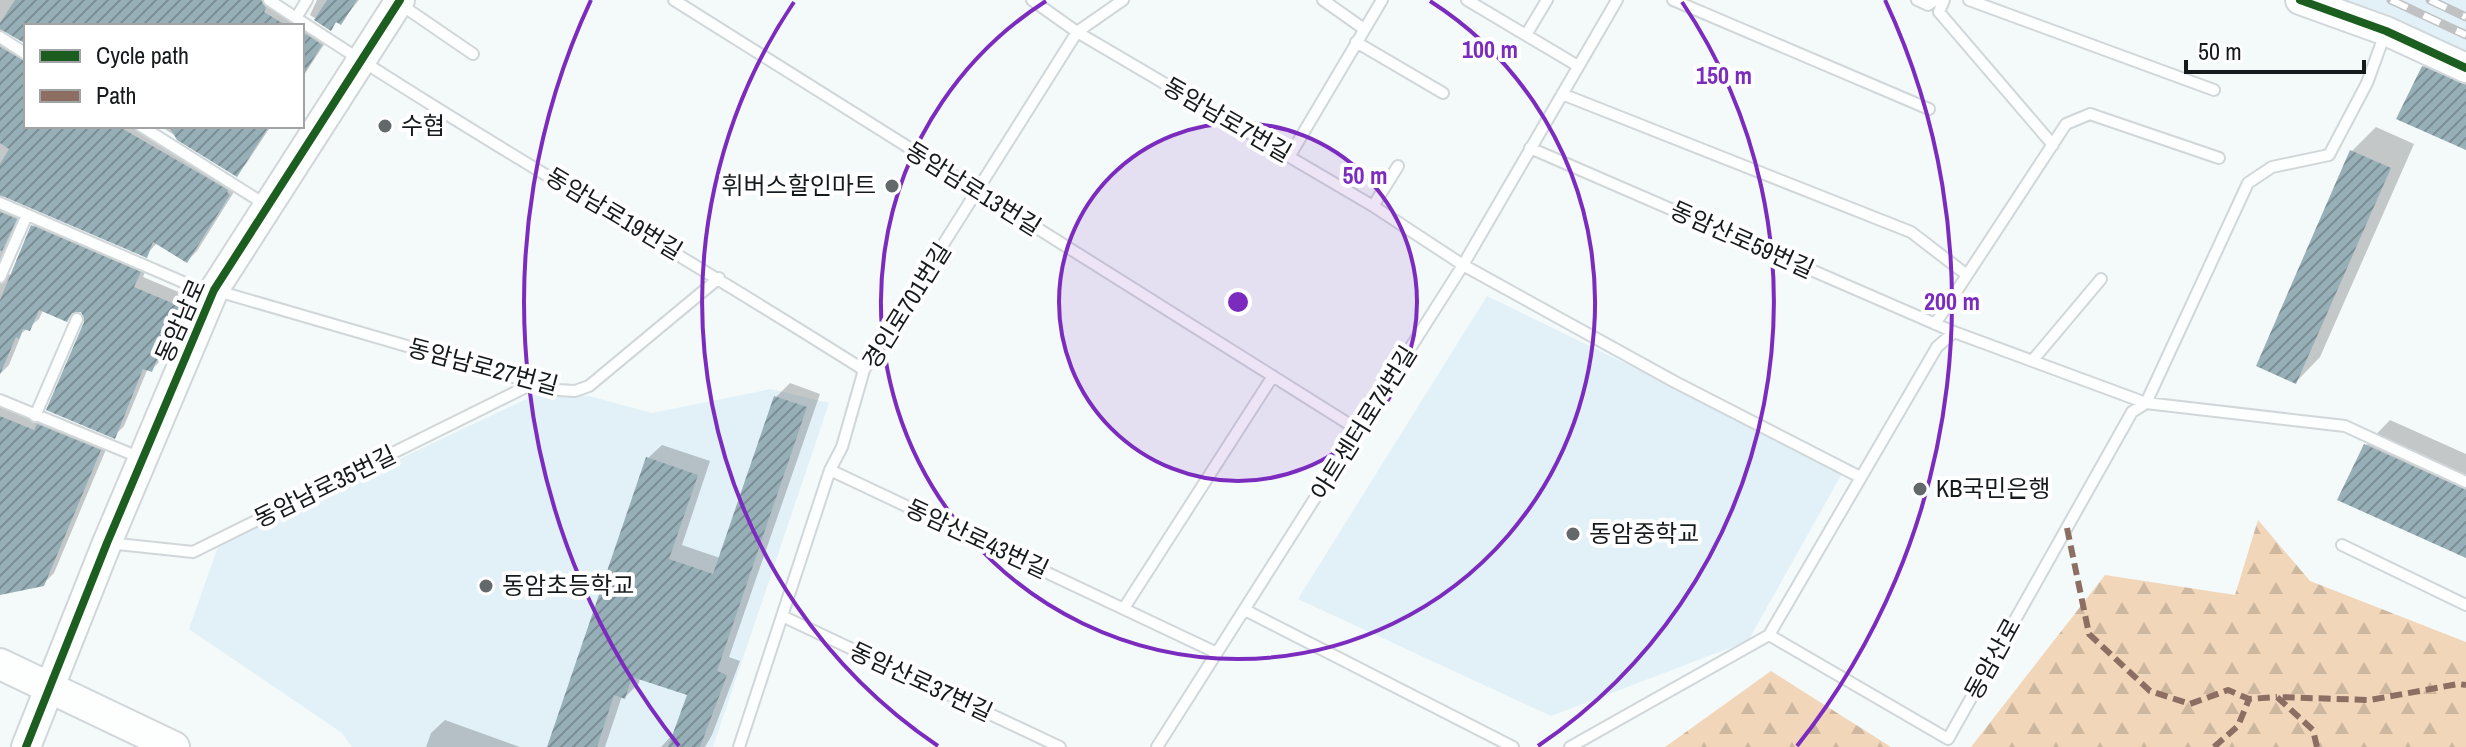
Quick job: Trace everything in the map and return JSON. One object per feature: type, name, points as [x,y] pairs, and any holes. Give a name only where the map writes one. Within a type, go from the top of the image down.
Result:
[{"type":"main road","points":[[0,664],[174,747]]},
{"type":"street","points":[[2300,0],[2386,31],[2466,68]]},
{"type":"street","name":"동암남로","points":[[26,747],[107,543],[214,290],[399,1]]},
{"type":"lane","name":"동암남로19번길","points":[[269,0],[361,62],[719,278],[864,370]]},
{"type":"lane","points":[[296,18],[307,0]]},
{"type":"lane","name":"동암남로13번길","points":[[674,0],[1360,431]]},
{"type":"lane","name":"동암남로7번길","points":[[1032,0],[1077,32],[1373,206],[1463,265],[1675,382],[1860,477]]},
{"type":"lane","name":"경인로701번길","points":[[739,747],[830,470],[842,447],[864,370],[1077,32],[1123,0]]},
{"type":"lane","points":[[1323,0],[1364,29]]},
{"type":"lane","points":[[1289,157],[1382,0]]},
{"type":"lane","points":[[1467,0],[1578,66]]},
{"type":"lane","points":[[1526,35],[1547,0]]},
{"type":"lane","name":"아트센터로74번길","points":[[1157,747],[1463,265],[1617,0]]},
{"type":"lane","points":[[1673,0],[1929,109]]},
{"type":"lane","points":[[1917,0],[1928,5],[1935,0]]},
{"type":"lane","points":[[1944,0],[1939,12],[2053,145]]},
{"type":"lane","points":[[1969,0],[2214,90]]},
{"type":"lane","name":"동암남로","points":[[399,1],[473,54]]},
{"type":"lane","name":"동암산로","points":[[1769,635],[1948,739],[2132,412],[2146,403],[2248,183],[2272,167],[2329,155],[2367,83],[2386,31]]},
{"type":"lane","points":[[0,37],[24,53]]},
{"type":"lane","points":[[1356,42],[1443,93]]},
{"type":"lane","points":[[1562,94],[1911,232],[1967,275]]},
{"type":"lane","points":[[1935,324],[2066,124],[2090,114],[2219,158]]},
{"type":"lane","points":[[144,128],[268,207]]},
{"type":"lane","name":"동암산로59번길","points":[[1530,148],[1954,332]]},
{"type":"lane","points":[[1373,206],[1398,166]]},
{"type":"lane","name":"동암남로27번길","points":[[0,203],[192,286],[567,390],[589,386],[719,278]]},
{"type":"lane","points":[[0,277],[27,215]]},
{"type":"lane","points":[[2032,361],[2101,279]]},
{"type":"lane","points":[[35,416],[77,319]]},
{"type":"lane","points":[[1570,747],[1769,635],[1937,347],[1954,332],[2146,403],[2345,426],[2466,482]]},
{"type":"lane","points":[[1124,608],[1273,376]]},
{"type":"lane","name":"동암남로35번길","points":[[107,543],[193,552],[534,383]]},
{"type":"lane","points":[[0,400],[143,459]]},
{"type":"lane","name":"동암산로43번길","points":[[830,470],[1217,653]]},
{"type":"lane","points":[[2342,545],[2466,605]]},
{"type":"lane","points":[[1245,610],[1513,747]]},
{"type":"lane","name":"동암산로37번길","points":[[782,616],[1060,747]]},
{"type":"shaded area","points":[[2340,0],[2466,0],[2466,58]]},
{"type":"shaded area","name":"동암중학교","points":[[1487,296],[1844,470],[1748,641],[1551,716],[1298,599]]},
{"type":"shaded area","name":"동암초등학교","points":[[771,389],[829,403],[713,747],[352,747],[342,733],[189,629],[219,544],[539,393],[589,396],[652,413]]},
{"type":"green space","points":[[2258,520],[2310,581],[2466,642],[2466,747],[1971,747],[2105,575],[2235,595]]},
{"type":"green space","points":[[1771,671],[1891,747],[1665,747]]},
{"type":"building","points":[[15,0],[261,0],[266,8],[264,12],[284,24],[24,24],[24,43],[0,29],[0,23]]},
{"type":"building","points":[[327,0],[357,0],[341,25],[336,22],[331,31],[314,20]]},
{"type":"building","points":[[306,34],[322,45],[304,74]]},
{"type":"building","points":[[0,47],[24,61],[24,128],[121,128],[228,190],[230,195],[187,263],[153,242],[147,258],[0,195],[0,164],[9,149],[0,143]]},
{"type":"building","points":[[2422,66],[2466,85],[2466,150],[2396,119]]},
{"type":"building","points":[[170,128],[268,128],[237,177],[177,140]]},
{"type":"building","points":[[2350,150],[2391,168],[2296,384],[2256,366]]},
{"type":"building","points":[[0,212],[17,219],[2,251],[0,250]]},
{"type":"building","points":[[31,225],[141,272],[134,287],[179,306],[152,372],[143,369],[115,439],[46,410],[84,322],[81,312],[72,313],[67,322],[39,310],[30,331],[23,329],[19,339],[16,337],[0,374],[0,300]]},
{"type":"building","points":[[774,396],[807,407],[717,671],[727,675],[700,747],[668,747],[687,695],[632,677],[625,699],[614,695],[597,747],[547,747],[646,457],[698,475],[669,559],[713,574]]},
{"type":"building","points":[[0,416],[34,430],[37,424],[101,450],[44,586],[0,595]]},
{"type":"building","points":[[2364,444],[2466,490],[2466,558],[2337,500]]},
{"type":"railway","points":[[2391,0],[2466,35]]},
{"type":"railway","points":[[2430,0],[2466,17]]},
{"type":"marked path","points":[[2067,528],[2089,634],[2150,691],[2190,704],[2228,690],[2249,699],[2277,697]]},
{"type":"marked path","points":[[2317,747],[2313,730],[2277,697],[2370,700],[2466,685]]},
{"type":"marked path","points":[[2214,747],[2238,726],[2249,699]]},
{"type":"cycle path","points":[[26,747],[107,543],[214,290],[400,0]]},
{"type":"cycle path","points":[[2300,0],[2386,31],[2466,68]]},
{"type":"place","name":"수협","points":[[385,126]]},
{"type":"place","name":"휘버스할인마트","points":[[892,186]]},
{"type":"place","name":"KB국민은행","points":[[1920,489]]},
{"type":"place","name":"동암중학교","points":[[1573,534]]},
{"type":"place","name":"동암초등학교","points":[[486,586]]}]
